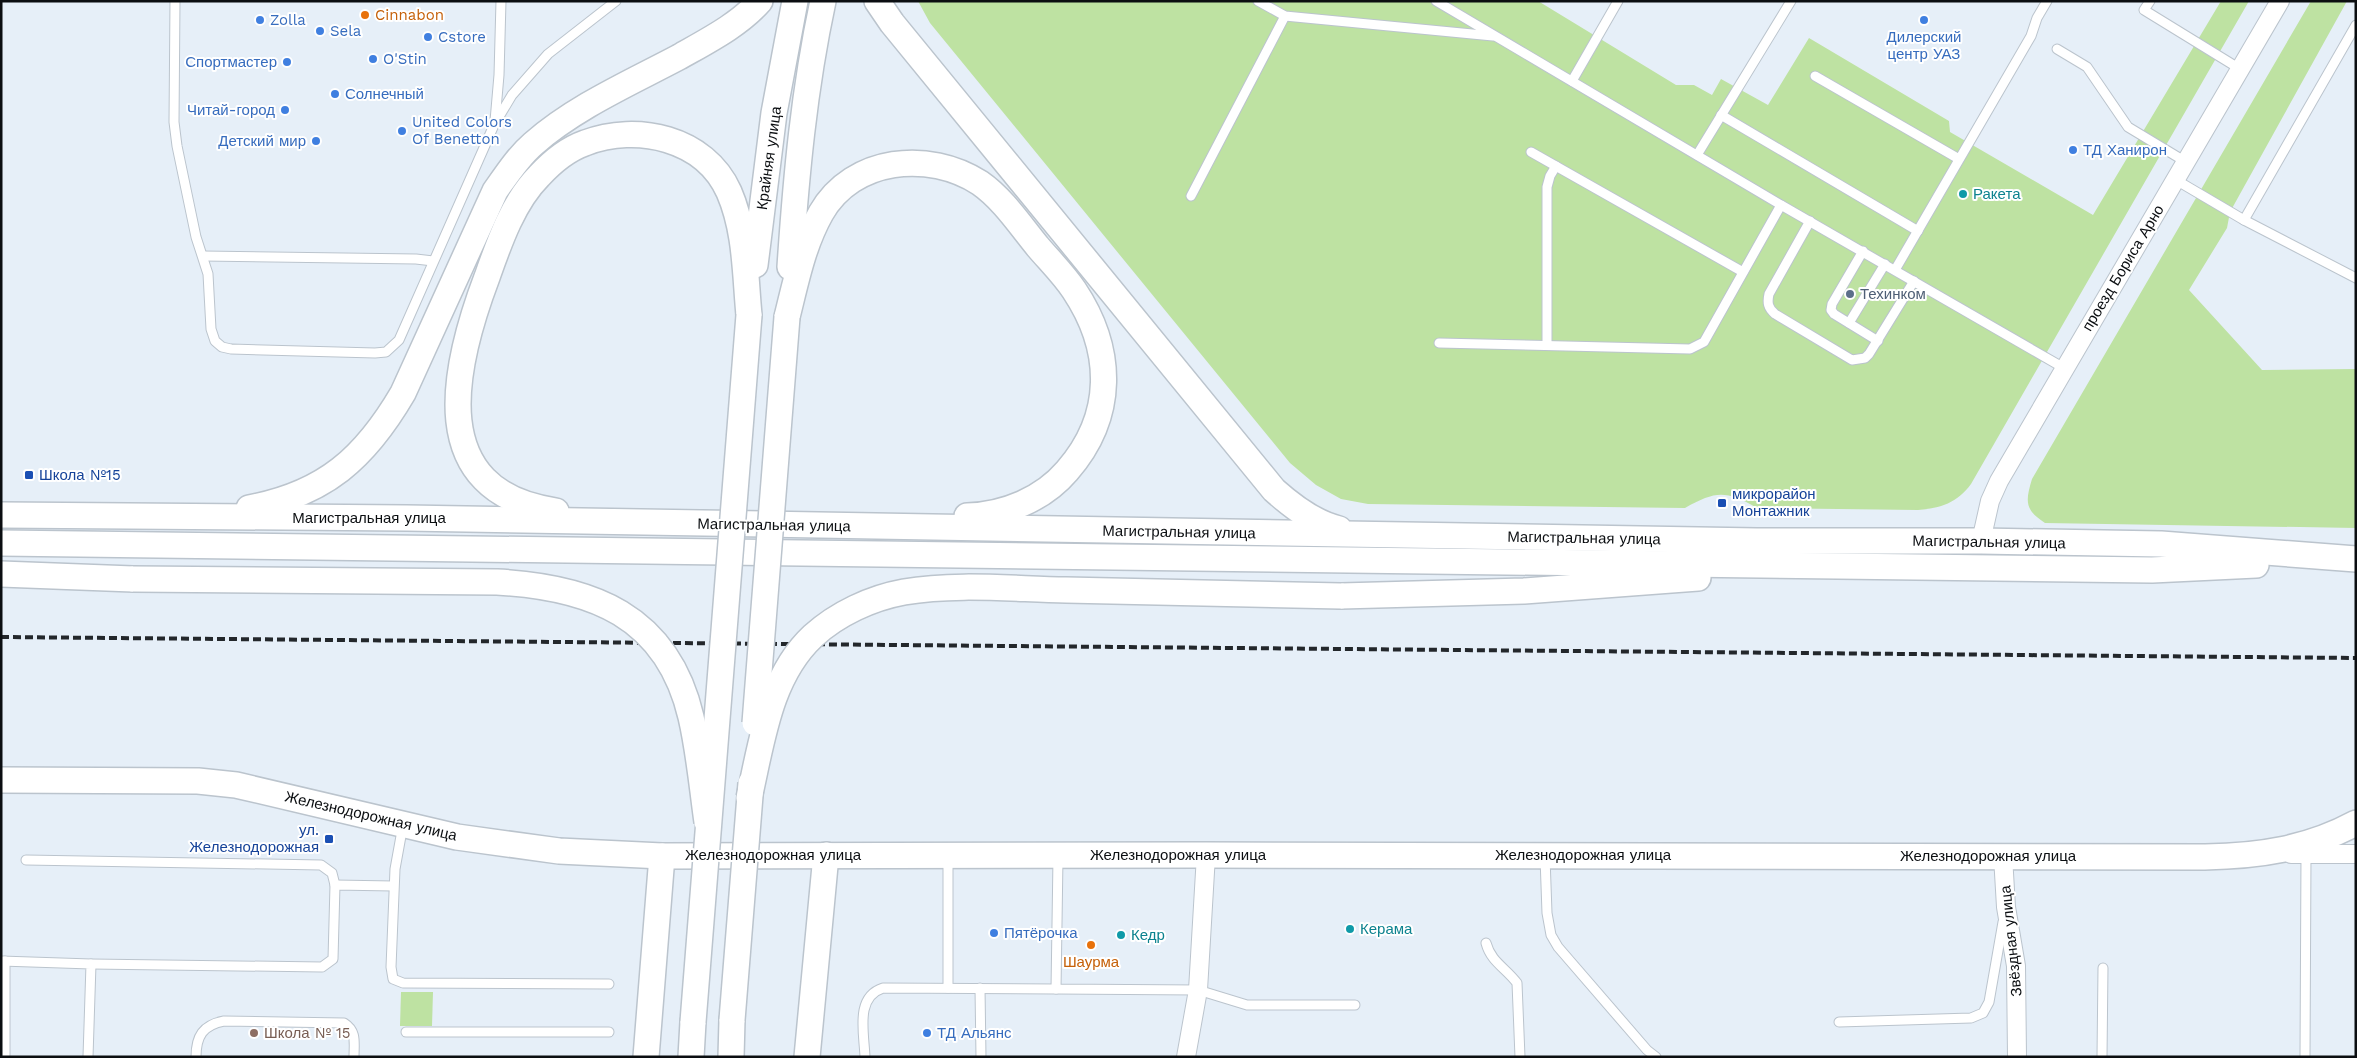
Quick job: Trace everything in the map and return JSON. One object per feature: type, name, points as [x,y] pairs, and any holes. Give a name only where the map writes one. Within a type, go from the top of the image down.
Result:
[{"type":"main road","points":[[171,518],[239,510],[282,500],[308,490],[353,460],[385,424],[403,393],[482,216],[495,191],[514,163],[533,144],[574,114],[710,40],[740,19],[760,1]]},
{"type":"main road","name":"Крайняя улица","points":[[749,315],[774,113],[795,1]]},
{"type":"main road","name":"Крайняя улица","points":[[787,317],[798,165],[810,72],[823,1]]},
{"type":"main road","points":[[877,1],[898,30],[1274,490],[1290,505],[1311,518],[1335,528],[1366,535]]},
{"type":"main road","points":[[691,1057],[707,822],[749,315],[743,241],[737,212],[728,190],[716,171],[698,155],[678,143],[641,134],[620,134],[583,143],[558,158],[538,177],[509,222],[494,257],[462,354],[457,391],[459,423],[466,448],[481,475],[493,487],[516,500],[548,510],[570,513],[641,514],[704,524]]},
{"type":"main road","points":[[731,1057],[732,1020],[787,317],[801,260],[810,235],[822,212],[838,192],[862,175],[892,164],[913,162],[935,164],[958,171],[980,184],[999,199],[1074,290],[1098,337],[1103,390],[1101,410],[1089,442],[1062,477],[1046,490],[1024,502],[992,514],[884,517],[810,526]]},
{"type":"main road","name":"Магистральная улица","points":[[1,515],[171,518],[408,518],[1757,541],[1981,541],[2161,544],[2356,560]]},
{"type":"main road","name":"Магистральная улица","points":[[1,543],[2152,570],[2356,560]]},
{"type":"main road","points":[[750,798],[767,719],[777,689],[786,671],[813,636],[846,613],[871,601],[903,592],[971,588],[1341,596],[1524,591],[1872,566]]},
{"type":"main road","points":[[1,574],[134,579],[497,582],[552,586],[603,603],[634,622],[659,647],[683,692],[696,740],[707,822]]},
{"type":"main road","name":"Железнодорожная улица","points":[[1,780],[188,781],[236,785],[403,825],[504,845],[559,851],[662,856],[1206,854],[2205,857],[2266,854],[2293,848],[2318,840],[2356,823]]},
{"type":"main road","points":[[807,1057],[826,855]]},
{"type":"main road","points":[[646,1057],[662,856]]},
{"type":"street","name":"проезд Бориса Арно","points":[[1981,541],[1990,501],[1999,481],[2280,1]]},
{"type":"street","points":[[1186,1057],[1198,990],[1206,854]]},
{"type":"street","points":[[2266,854],[2356,854]]},
{"type":"street","name":"Звёздная улица","points":[[2003,856],[2006,906],[2016,966],[2017,1057]]},
{"type":"lane","points":[[175,1],[175,134],[196,237],[203,256],[210,288],[211,329],[215,342],[222,347],[231,349],[375,353],[386,352],[399,340],[494,125],[512,95],[548,54],[616,1]]},
{"type":"lane","points":[[494,125],[499,75],[501,1]]},
{"type":"lane","points":[[1258,1],[1284,16],[1496,37]]},
{"type":"lane","points":[[1436,1],[2064,368]]},
{"type":"lane","points":[[1572,81],[1618,1]]},
{"type":"lane","points":[[1697,154],[1790,1]]},
{"type":"lane","points":[[1895,270],[2031,36],[2037,18],[2047,1]]},
{"type":"lane","points":[[2150,1],[2144,10],[2240,69]]},
{"type":"lane","points":[[1191,196],[1284,16]]},
{"type":"lane","points":[[2244,220],[2356,25]]},
{"type":"lane","points":[[2057,49],[2087,68],[2128,127],[2186,162]]},
{"type":"lane","points":[[1815,76],[1958,159]]},
{"type":"lane","points":[[1721,115],[1918,230]]},
{"type":"lane","points":[[1531,152],[1743,272]]},
{"type":"lane","points":[[1547,345],[1547,187],[1550,176],[1556,166]]},
{"type":"lane","points":[[2176,180],[2244,220],[2356,278]]},
{"type":"lane","points":[[1440,343],[1690,349],[1698,346],[1704,342],[1781,204]]},
{"type":"lane","points":[[1810,221],[1768,294],[1767,301],[1770,309],[1852,360],[1865,358],[1914,281]]},
{"type":"lane","points":[[1863,251],[1832,304],[1831,310],[1849,324],[1878,340]]},
{"type":"lane","points":[[203,256],[416,259],[433,261]]},
{"type":"lane","points":[[1849,324],[1885,264]]},
{"type":"lane","points":[[403,825],[393,886],[390,967],[393,979],[404,983],[609,984]]},
{"type":"lane","points":[[2306,854],[2306,1057]]},
{"type":"lane","points":[[948,855],[948,988]]},
{"type":"lane","points":[[1056,989],[1058,855]]},
{"type":"lane","points":[[1545,855],[1548,925],[1558,947],[1647,1050],[1656,1057]]},
{"type":"lane","points":[[5,1057],[3,961],[322,968],[333,959],[335,885],[332,873],[321,865],[26,860]]},
{"type":"lane","points":[[335,885],[393,886]]},
{"type":"lane","points":[[1839,1022],[1971,1018],[1982,1013],[1990,1002],[2006,906]]},
{"type":"lane","points":[[1486,943],[1488,953],[1494,962],[1517,983],[1520,1057]]},
{"type":"lane","points":[[88,1057],[91,964]]},
{"type":"lane","points":[[2102,1057],[2103,968]]},
{"type":"lane","points":[[865,1057],[863,1009],[867,998],[874,991],[883,988],[1198,990],[1247,1005],[1355,1005]]},
{"type":"lane","points":[[980,988],[981,1057]]},
{"type":"lane","points":[[196,1057],[200,1035],[206,1026],[233,1021],[344,1023],[352,1028],[354,1057]]},
{"type":"lane","points":[[406,1032],[609,1032]]},
{"type":"green space","points":[[918,1],[1538,1],[1676,85],[1694,85],[1712,95],[1721,79],[1768,105],[1809,38],[1949,121],[1950,132],[2093,215],[2221,1],[2249,1],[1971,484],[1960,496],[1948,503],[1934,508],[1918,510],[1757,508],[1737,498],[1721,495],[1705,498],[1685,508],[1368,504],[1341,499],[1316,485],[1290,463],[930,23]]},
{"type":"green space","points":[[2311,1],[2347,1],[2230,212],[2227,228],[2189,290],[2262,370],[2356,369],[2356,528],[2045,523],[2034,514],[2028,505],[2028,494],[2032,479]]},
{"type":"green space","points":[[401,992],[433,992],[432,1026],[400,1026]]},
{"type":"railway","points":[[1,637],[2356,658]]},
{"type":"place","name":"Cinnabon","points":[[365,15]]},
{"type":"place","name":"Zolla","points":[[260,20]]},
{"type":"place","name":"Дилерский центр УАЗ","points":[[1924,20]]},
{"type":"place","name":"Sela","points":[[320,31]]},
{"type":"place","name":"Cstore","points":[[428,37]]},
{"type":"place","name":"O'Stin","points":[[373,59]]},
{"type":"place","name":"Спортмастер","points":[[287,62]]},
{"type":"place","name":"Солнечный","points":[[335,94]]},
{"type":"place","name":"Читай-город","points":[[285,110]]},
{"type":"place","name":"United Colors Of Benetton","points":[[402,131]]},
{"type":"place","name":"Детский мир","points":[[316,141]]},
{"type":"place","name":"ТД Ханирон","points":[[2073,150]]},
{"type":"place","name":"Ракета","points":[[1963,194]]},
{"type":"place","name":"Техинком","points":[[1850,294]]},
{"type":"place","name":"Школа №15","points":[[29,475]]},
{"type":"place","name":"микрорайон Монтажник","points":[[1722,503]]},
{"type":"place","name":"ул. Железнодорожная","points":[[329,839]]},
{"type":"place","name":"Керама","points":[[1350,929]]},
{"type":"place","name":"Пятёрочка","points":[[994,933]]},
{"type":"place","name":"Кедр","points":[[1121,935]]},
{"type":"place","name":"Шаурма","points":[[1091,945]]},
{"type":"place","name":"Школа № 15","points":[[254,1033]]},
{"type":"place","name":"ТД Альянс","points":[[927,1033]]}]
